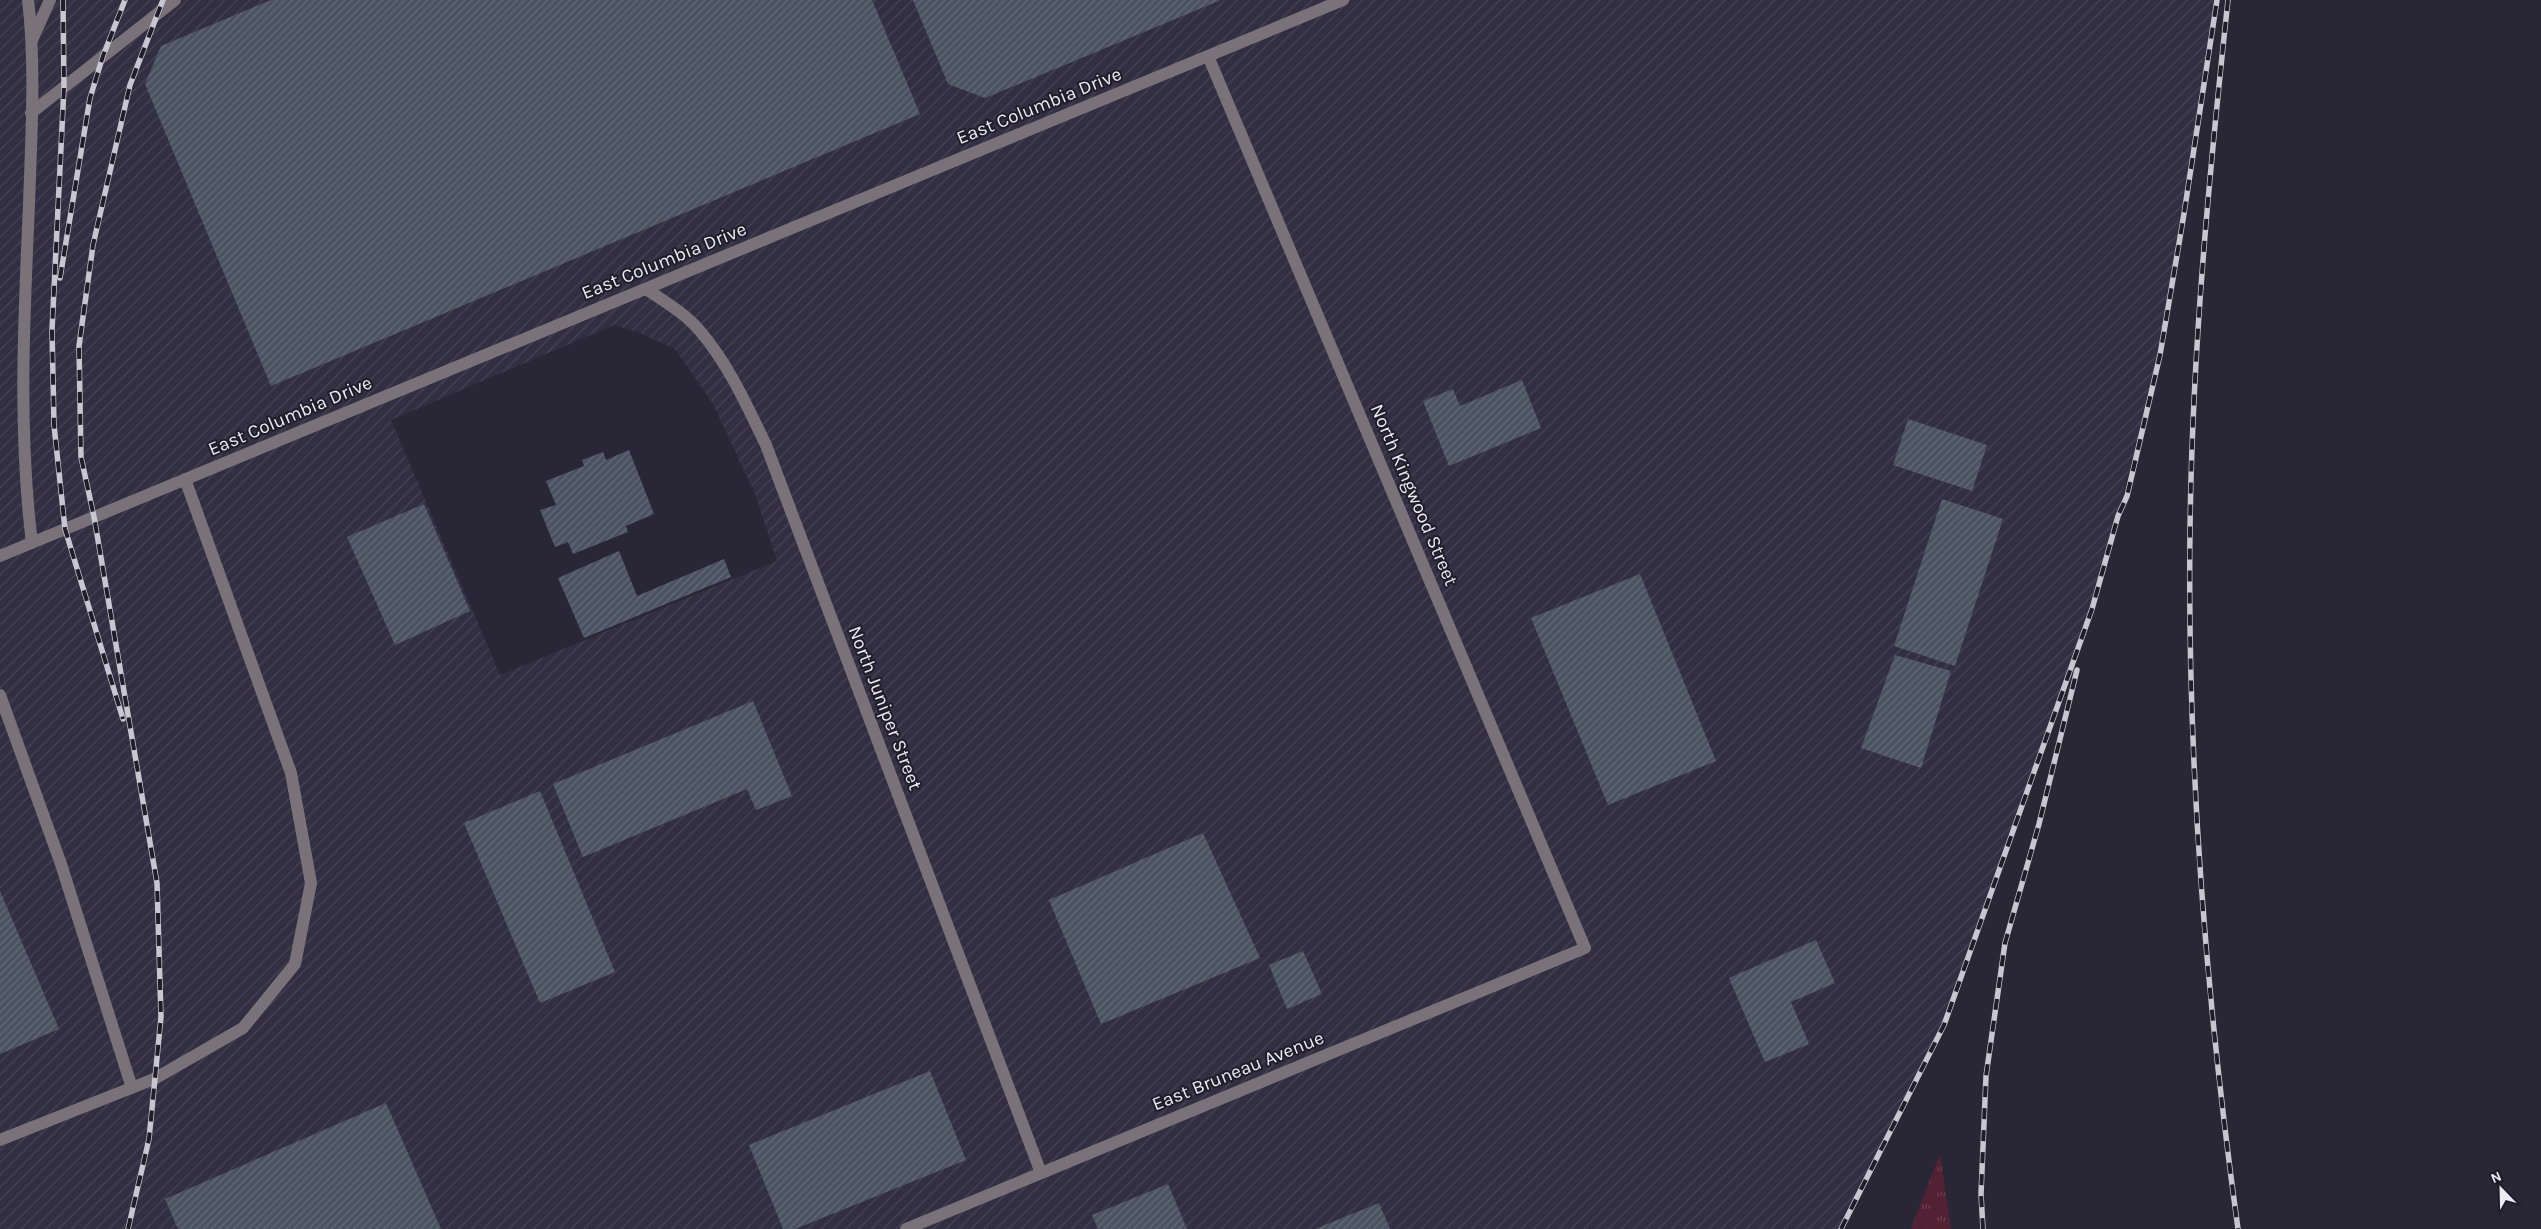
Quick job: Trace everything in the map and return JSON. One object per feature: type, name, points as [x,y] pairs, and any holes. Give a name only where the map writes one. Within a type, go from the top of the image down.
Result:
[{"type":"street","points":[[28,0],[31,113],[23,339],[24,439],[32,543]]},
{"type":"street","points":[[30,44],[50,0]]},
{"type":"street","points":[[31,113],[175,0]]},
{"type":"street","name":"East Columbia Drive","points":[[0,556],[1343,0]]},
{"type":"street","name":"North Kingwood Street","points":[[1208,56],[1585,948]]},
{"type":"street","name":"North Juniper Street","points":[[646,288],[700,330],[731,375],[766,445],[1041,1173]]},
{"type":"street","points":[[0,1140],[154,1080],[243,1028],[295,964],[311,883],[291,773],[185,479]]},
{"type":"street","points":[[0,695],[61,864],[132,1088]]},
{"type":"street","name":"East Bruneau Avenue","points":[[906,1229],[1585,948]]},
{"type":"shaded area","points":[[0,0],[2217,0],[2160,355],[2092,609],[1944,1025],[1841,1229],[0,1229]],"holes":[[[614,325],[640,333],[675,349],[713,404],[755,494],[777,561],[500,675],[391,420]]]},
{"type":"green space","points":[[1940,1154],[1951,1229],[1911,1229]]},
{"type":"building","points":[[271,0],[872,0],[920,114],[271,386],[145,84],[161,46]]},
{"type":"building","points":[[913,0],[1221,0],[985,98],[948,84]]},
{"type":"building","points":[[1522,380],[1541,428],[1449,466],[1423,401],[1453,389],[1460,406]]},
{"type":"building","points":[[1908,419],[1987,445],[1972,491],[1893,465]]},
{"type":"building","points":[[629,450],[654,514],[626,526],[628,532],[573,554],[568,542],[555,547],[540,510],[556,505],[546,481],[584,466],[582,460],[603,452],[606,460]]},
{"type":"building","points":[[1942,499],[2003,519],[1955,666],[1894,646]]},
{"type":"building","points":[[424,504],[470,611],[395,645],[347,537]]},
{"type":"building","points":[[619,551],[637,596],[724,559],[731,577],[584,638],[558,578]]},
{"type":"building","points":[[1640,574],[1716,761],[1608,805],[1531,618]]},
{"type":"building","points":[[1895,655],[1951,671],[1921,768],[1861,748]]},
{"type":"building","points":[[753,701],[792,796],[756,810],[747,789],[583,857],[553,784]]},
{"type":"building","points":[[540,791],[615,972],[540,1003],[464,823]]},
{"type":"building","points":[[1203,833],[1260,958],[1101,1024],[1049,900]]},
{"type":"building","points":[[0,891],[59,1029],[0,1054]]},
{"type":"building","points":[[1816,940],[1835,983],[1791,1002],[1809,1044],[1765,1062],[1729,978]]},
{"type":"building","points":[[1303,951],[1322,994],[1287,1009],[1269,965]]},
{"type":"building","points":[[930,1071],[966,1160],[795,1229],[783,1229],[749,1145]]},
{"type":"building","points":[[386,1103],[441,1229],[178,1229],[165,1199]]},
{"type":"building","points":[[1168,1184],[1187,1229],[1098,1229],[1092,1215]]},
{"type":"building","points":[[1379,1203],[1390,1229],[1315,1229]]},
{"type":"railway","points":[[63,0],[64,87],[52,330],[54,425],[65,529],[123,719]]},
{"type":"railway","points":[[60,278],[90,98],[103,56],[125,0]]},
{"type":"railway","points":[[128,1229],[149,1139],[161,1017],[157,883],[94,517],[81,457],[79,346],[93,245],[130,85],[163,0]]},
{"type":"railway","points":[[1841,1229],[1944,1025],[2092,609],[2118,516],[2127,496],[2160,355],[2217,0]]},
{"type":"railway","points":[[2228,0],[2214,132],[2198,332],[2191,465],[2190,619],[2195,794],[2201,881],[2217,1055],[2238,1229]]},
{"type":"railway","points":[[1983,1229],[1981,1194],[1986,1076],[2005,943],[2039,824],[2077,670]]}]
